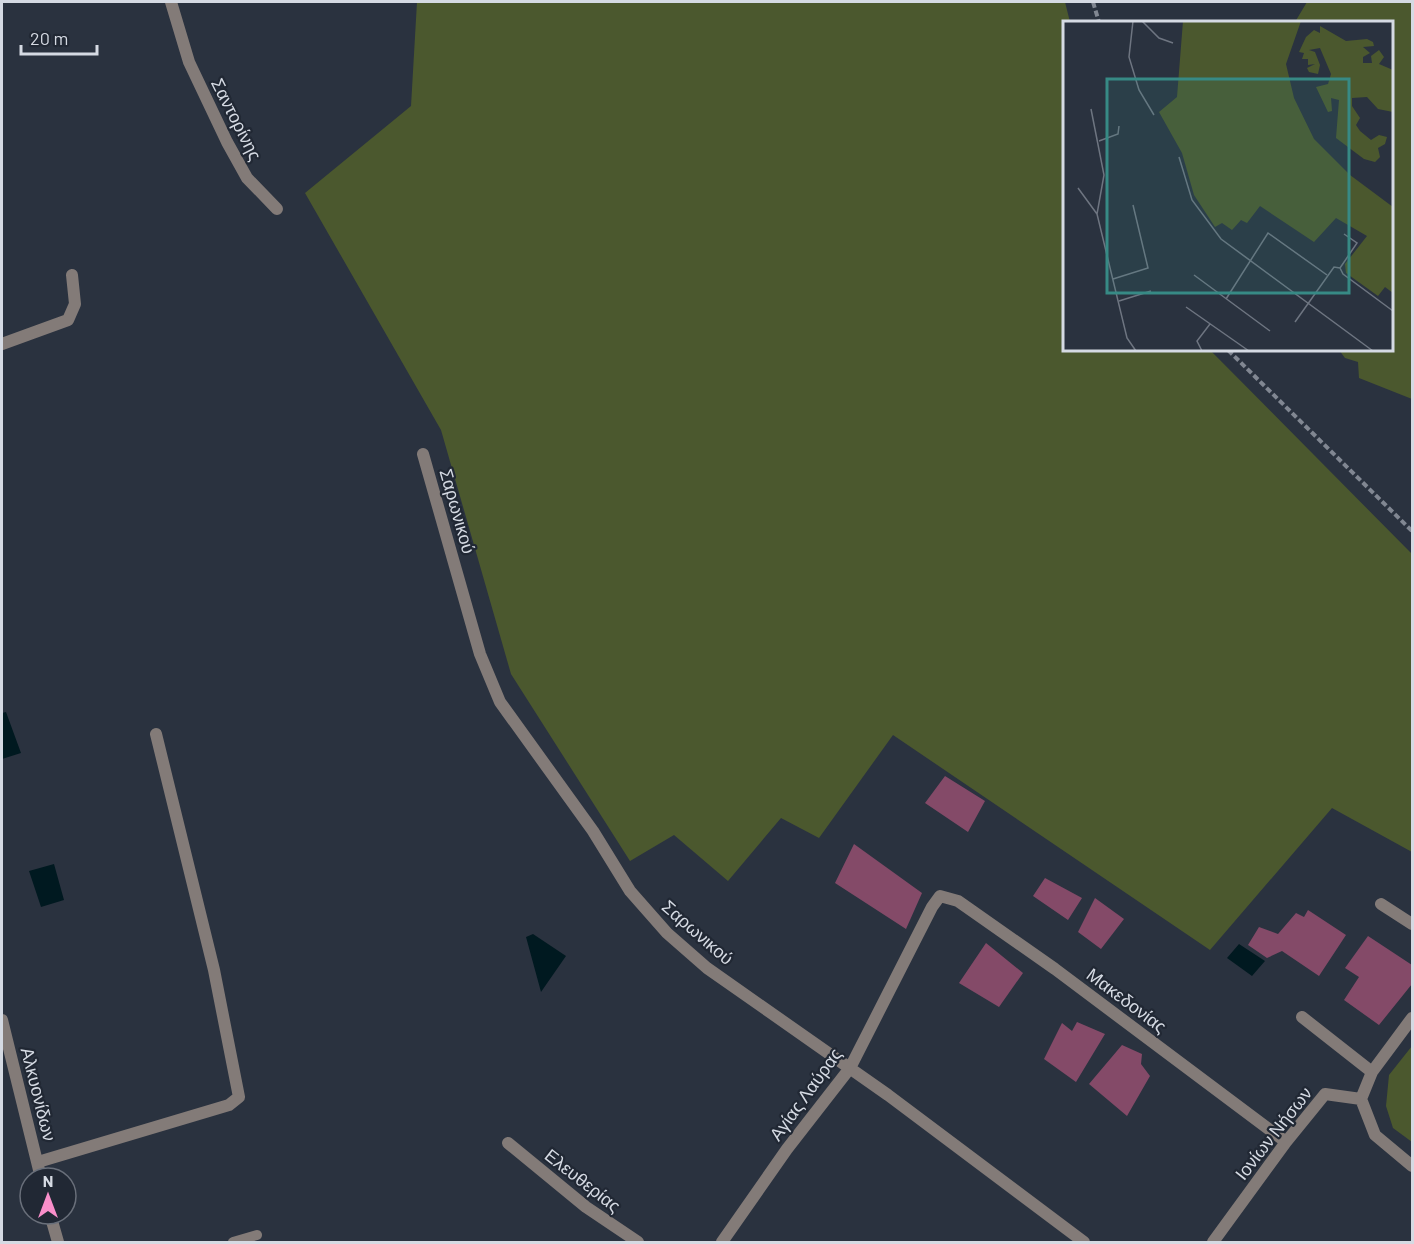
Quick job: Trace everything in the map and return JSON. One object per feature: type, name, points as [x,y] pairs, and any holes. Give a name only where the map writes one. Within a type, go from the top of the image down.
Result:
[{"type":"street","name":"Σαντορίνης","points":[[171,2],[189,62],[227,142],[247,178],[277,209]]},
{"type":"street","points":[[2,344],[68,320],[75,304],[72,275]]},
{"type":"street","name":"Σαρωνικού","points":[[423,454],[480,654],[500,702],[593,831],[630,891],[667,933],[707,968],[850,1068],[1084,1242]]},
{"type":"street","points":[[38,1162],[229,1105],[239,1097],[214,970],[156,734]]},
{"type":"street","name":"Αγίας Λαύρας","points":[[722,1242],[787,1149],[850,1068],[940,896]]},
{"type":"street","name":"Μακεδονίας","points":[[940,896],[958,902],[1055,969],[1286,1142]]},
{"type":"street","points":[[1381,904],[1413,924]]},
{"type":"street","points":[[1302,1017],[1372,1072]]},
{"type":"street","points":[[1413,1018],[1372,1072],[1361,1099],[1375,1135],[1413,1166]]},
{"type":"street","name":"Αλκυονίδων","points":[[2,1020],[39,1166]]},
{"type":"street","name":"Ιονίων Νήσων","points":[[1213,1242],[1286,1142],[1325,1094],[1361,1099]]},
{"type":"street","name":"Ελευθερίας","points":[[508,1143],[586,1207],[638,1242]]},
{"type":"street","points":[[53,1226],[57,1242]]},
{"type":"lane","points":[[233,1242],[256,1235]]},
{"type":"path","points":[[1093,2],[1099,21]]},
{"type":"path","points":[[1229,351],[1413,531]]},
{"type":"green space","points":[[417,2],[1065,2],[1070,21],[1063,21],[1063,351],[1211,351],[1412,554],[1412,852],[1332,808],[1210,950],[893,735],[819,838],[781,818],[728,881],[674,835],[630,861],[511,674],[441,430],[305,193],[411,106]]},
{"type":"green space","points":[[1307,2],[1412,2],[1412,399],[1359,378],[1358,362],[1345,358],[1340,351],[1393,351],[1393,21],[1296,21]]},
{"type":"green space","points":[[1412,1046],[1412,1142],[1393,1128],[1386,1106],[1389,1075]]},
{"type":"water","points":[[6,712],[21,753],[2,759],[2,713]]},
{"type":"water","points":[[54,864],[64,900],[41,907],[29,871]]},
{"type":"water","points":[[533,934],[566,956],[541,992],[526,937]]},
{"type":"water","points":[[1239,944],[1265,961],[1252,976],[1227,958]]},
{"type":"building","points":[[945,776],[985,801],[968,832],[925,803]]},
{"type":"building","points":[[854,844],[922,893],[906,929],[835,883]]},
{"type":"building","points":[[1045,878],[1082,898],[1068,920],[1033,896]]},
{"type":"building","points":[[1095,898],[1124,919],[1101,949],[1078,932]]},
{"type":"building","points":[[1308,910],[1346,935],[1319,976],[1282,951],[1267,958],[1248,945],[1259,927],[1278,934],[1296,913],[1304,917]]},
{"type":"building","points":[[1368,936],[1412,965],[1412,984],[1379,1025],[1344,1000],[1359,977],[1345,968]]},
{"type":"building","points":[[986,943],[1023,973],[999,1007],[959,983]]},
{"type":"building","points":[[1077,1022],[1105,1034],[1076,1082],[1044,1059],[1062,1023],[1072,1031]]},
{"type":"building","points":[[1122,1045],[1142,1054],[1141,1064],[1150,1076],[1127,1116],[1089,1084]]}]
